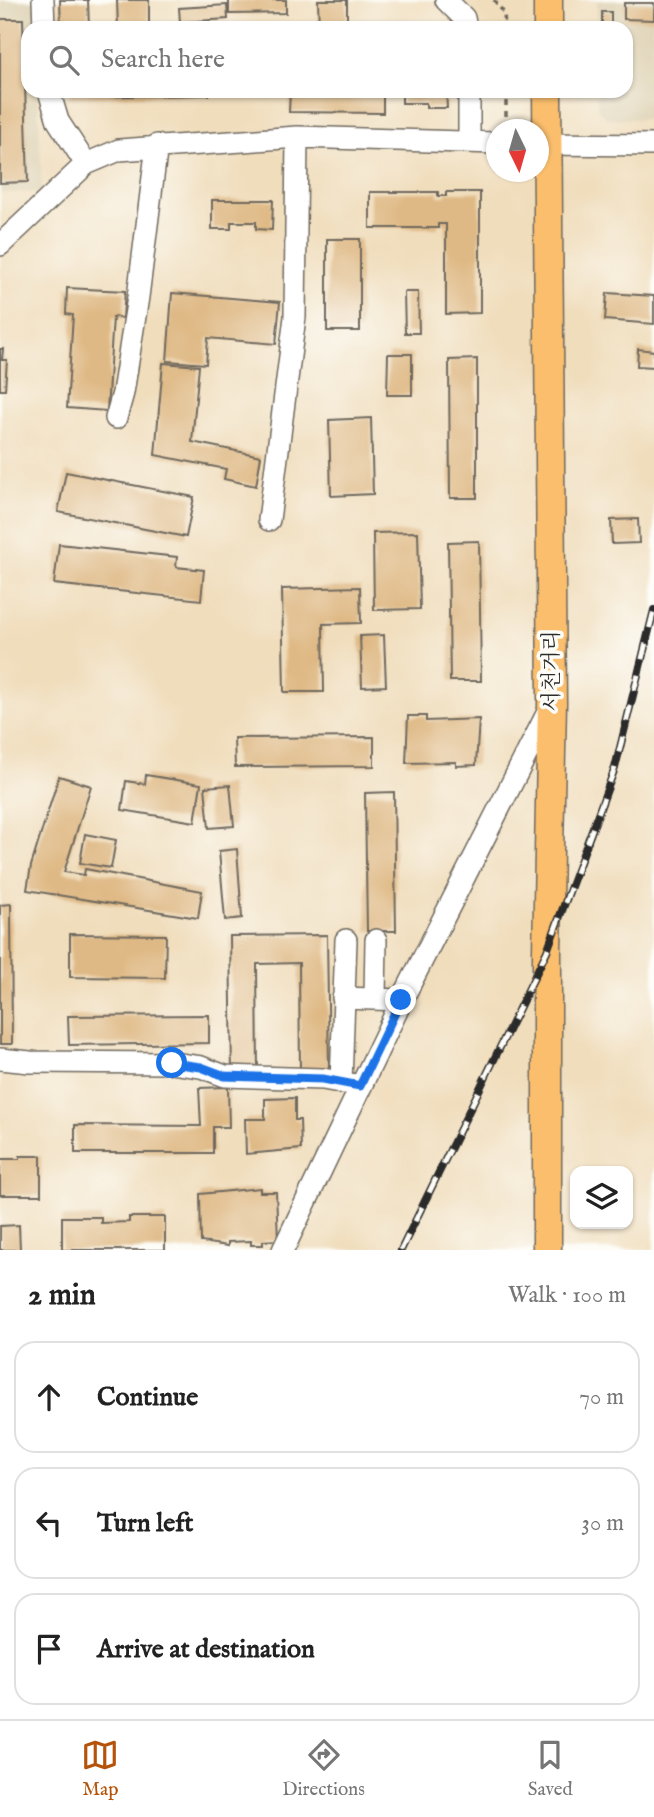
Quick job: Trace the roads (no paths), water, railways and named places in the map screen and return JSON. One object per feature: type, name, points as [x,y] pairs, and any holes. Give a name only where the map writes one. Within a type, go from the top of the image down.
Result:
[{"type":"main road","points":[[548,0],[548,21]]},
{"type":"main road","name":"서천거리","points":[[545,119],[546,98]]},
{"type":"main road","name":"서천거리","points":[[544,182],[552,703],[547,951],[547,1250]]},
{"type":"street","points":[[43,0],[44,21]]},
{"type":"street","points":[[446,0],[465,21]]},
{"type":"street","points":[[51,98],[58,121],[86,164]]},
{"type":"street","points":[[469,98],[469,142]]},
{"type":"street","points":[[0,245],[86,164],[119,150],[157,145],[297,137],[486,143]]},
{"type":"street","points":[[269,520],[295,317],[297,137]]},
{"type":"street","points":[[549,144],[654,145]]},
{"type":"street","points":[[116,418],[123,394],[138,297],[157,145]]},
{"type":"street","points":[[283,1250],[351,1084],[401,1000],[552,703]]},
{"type":"street","points":[[346,940],[343,998],[351,1084]]},
{"type":"street","points":[[375,997],[376,940]]},
{"type":"street","points":[[345,962],[376,961]]},
{"type":"street","points":[[343,998],[375,997],[401,1000]]},
{"type":"street","points":[[0,1059],[30,1062],[172,1063],[201,1067],[225,1076],[351,1084]]},
{"type":"railway","points":[[401,1250],[547,951],[615,768],[654,610]]}]
